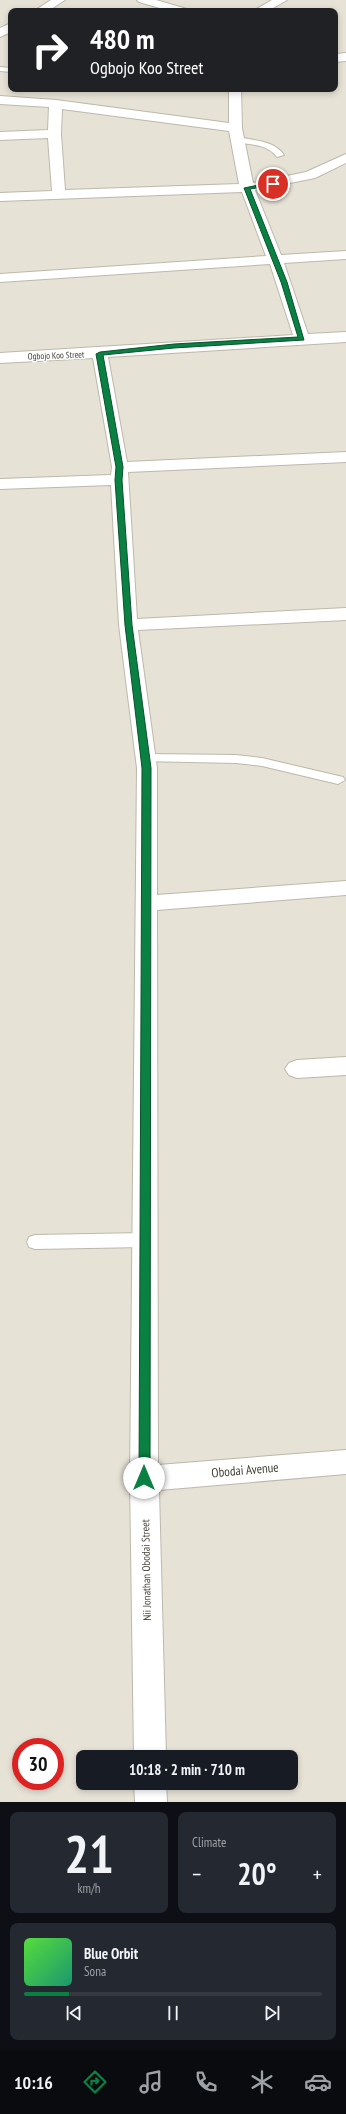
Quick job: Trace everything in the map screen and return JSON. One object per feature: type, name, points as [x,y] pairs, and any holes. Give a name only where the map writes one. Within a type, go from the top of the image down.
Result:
[{"type":"street","points":[[45,8],[59,0]]},
{"type":"street","points":[[143,0],[172,8]]},
{"type":"street","points":[[265,8],[281,0]]},
{"type":"street","points":[[235,92],[236,134],[247,188],[275,259],[302,338]]},
{"type":"street","points":[[0,100],[56,104],[236,134]]},
{"type":"street","points":[[56,104],[54,134],[59,195]]},
{"type":"street","points":[[0,136],[54,134]]},
{"type":"street","points":[[0,197],[247,188],[310,175],[346,158]]},
{"type":"street","points":[[0,278],[346,255]]},
{"type":"street","name":"Ogbojo Koo Street","points":[[0,358],[100,354],[174,346],[302,338],[346,337]]},
{"type":"street","name":"Nii Jonathan Obodai Street","points":[[100,354],[119,474],[128,625],[146,758],[144,1478],[150,1750]]},
{"type":"street","points":[[0,484],[346,457]]},
{"type":"street","points":[[128,625],[346,614]]},
{"type":"street","points":[[146,903],[346,888]]},
{"type":"street","points":[[297,1069],[346,1066]]},
{"type":"street","name":"Obodai Avenue","points":[[144,1478],[346,1462]]},
{"type":"street","points":[[150,1790],[151,1802]]},
{"type":"lane","points":[[236,134],[272,146],[278,150],[280,155]]},
{"type":"lane","points":[[146,758],[236,759],[262,762],[338,780]]},
{"type":"lane","points":[[35,1242],[145,1240]]},
{"type":"shaded area","points":[[0,0],[346,0],[346,1802],[0,1802]]},
{"type":"route","points":[[144,1478],[147,768],[128,625],[119,480],[120,467],[100,354],[174,346],[271,342],[302,338],[284,282],[279,273],[263,226],[247,188],[273,184]]}]
